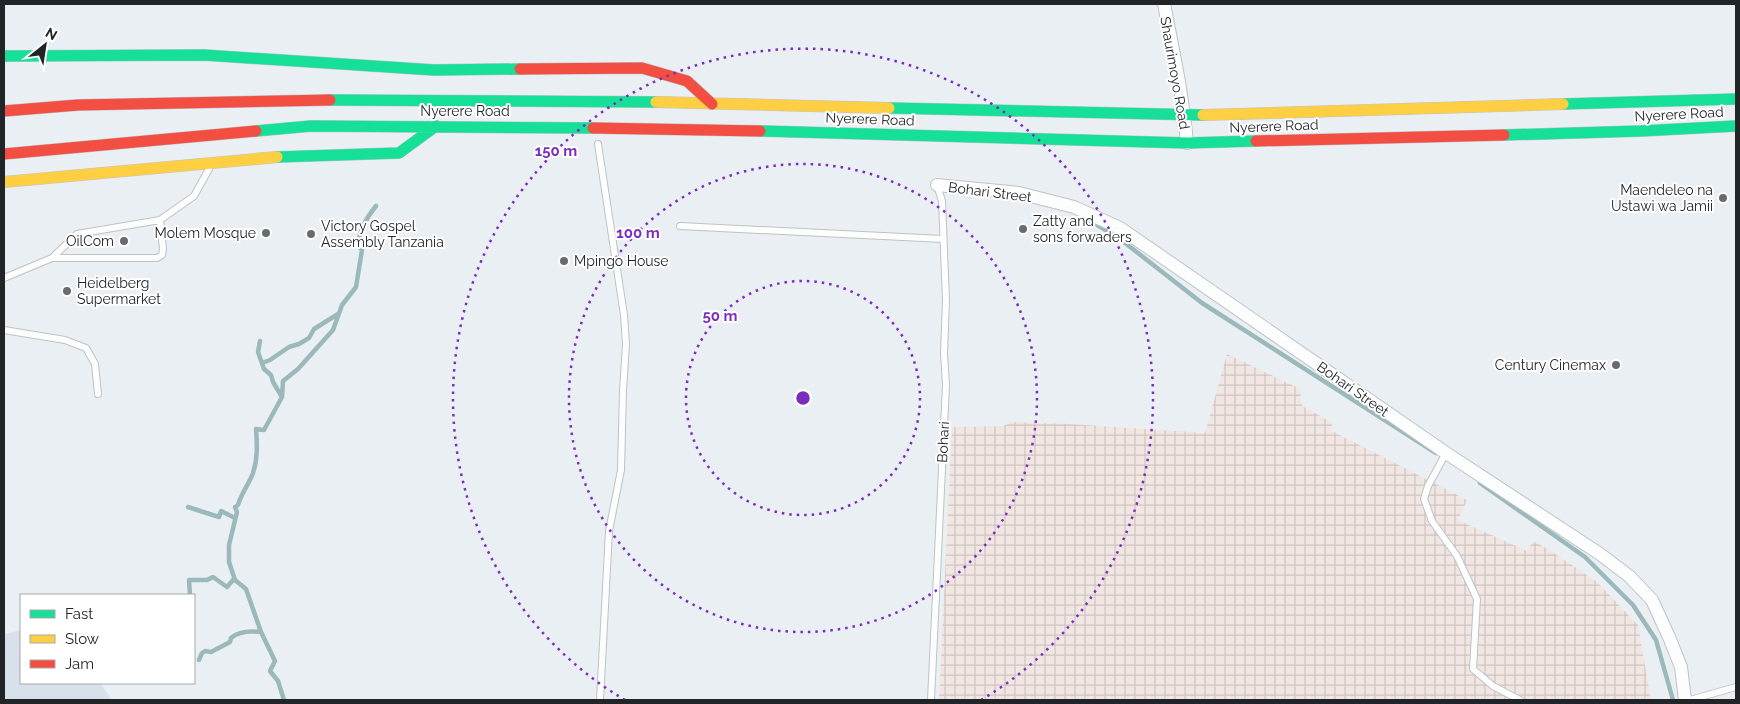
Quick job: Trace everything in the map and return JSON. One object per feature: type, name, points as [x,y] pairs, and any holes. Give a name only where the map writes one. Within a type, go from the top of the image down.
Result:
[{"type":"highway","points":[[4,56],[204,55],[434,70],[642,68],[687,81],[712,104]]},
{"type":"highway","name":"Nyerere Road","points":[[4,111],[78,105],[319,100],[658,102],[1185,116],[1736,99]]},
{"type":"highway","name":"Nyerere Road","points":[[4,154],[311,126],[702,129],[1187,143],[1736,126]]},
{"type":"highway","points":[[4,195],[9,182],[274,157],[399,153],[436,126]]},
{"type":"street","name":"Shaurimoyo Road","points":[[1164,4],[1185,116],[1187,143]]},
{"type":"street","name":"Bohari Street","points":[[937,185],[1019,193],[1074,207],[1120,228],[1446,453],[1600,554],[1629,576],[1652,600],[1681,667],[1685,700]]},
{"type":"lane","points":[[598,144],[624,315],[626,344],[621,470],[609,531],[600,700]]},
{"type":"lane","points":[[4,278],[52,258],[77,234],[160,220],[194,196],[212,162]]},
{"type":"lane","name":"Bohari","points":[[931,700],[946,385],[944,354],[946,300],[944,239],[942,201],[937,185]]},
{"type":"lane","points":[[52,258],[157,258],[162,255],[163,249],[160,220]]},
{"type":"lane","points":[[680,226],[944,239]]},
{"type":"lane","points":[[4,330],[65,340],[86,348],[95,364],[98,394]]},
{"type":"lane","points":[[1446,453],[1428,486],[1424,499],[1432,521],[1457,556],[1477,599],[1473,669],[1493,686],[1520,700]]},
{"type":"lane","points":[[1690,700],[1736,687]]},
{"type":"shaded area","points":[[1227,354],[1300,389],[1302,406],[1333,423],[1330,430],[1467,500],[1458,520],[1527,551],[1533,541],[1597,582],[1638,625],[1651,700],[939,700],[952,427],[1004,426],[1010,422],[1205,433]]},
{"type":"shaded area","points":[[20,630],[20,684],[101,684],[112,700],[4,700],[4,634]]},
{"type":"waterway","points":[[284,700],[278,681],[270,671],[275,661],[261,632],[246,589],[235,580],[229,562],[229,545],[237,512],[235,507],[238,505],[255,467],[257,451],[256,429],[264,430],[282,397],[283,381],[298,369],[333,330],[342,305],[356,287],[362,250],[358,246],[361,230],[376,206]]},
{"type":"waterway","points":[[1086,218],[1120,239],[1202,303],[1436,453]]},
{"type":"waterway","points":[[262,363],[309,338],[314,329],[338,314]]},
{"type":"waterway","points":[[260,341],[258,352],[264,369],[271,375],[282,397]]},
{"type":"waterway","points":[[1480,483],[1585,557],[1633,605],[1656,640],[1673,700]]},
{"type":"waterway","points":[[188,507],[219,517],[221,511],[235,518]]},
{"type":"waterway","points":[[190,594],[189,580],[207,580],[213,577],[227,587],[233,580]]},
{"type":"waterway","points":[[199,660],[202,653],[205,651],[211,652],[230,642],[231,638],[238,634],[261,632]]},
{"type":"traffic: fast","points":[[4,56],[204,55],[434,70],[520,69]]},
{"type":"traffic: fast","points":[[1563,104],[1736,99]]},
{"type":"traffic: fast","points":[[330,100],[656,102]]},
{"type":"traffic: fast","points":[[889,108],[1203,115]]},
{"type":"traffic: fast","points":[[256,131],[311,126],[593,128]]},
{"type":"traffic: fast","points":[[277,157],[399,153],[436,126]]},
{"type":"traffic: fast","points":[[1504,135],[1736,126]]},
{"type":"traffic: fast","points":[[760,131],[1187,143],[1256,141]]},
{"type":"traffic: slow","points":[[656,102],[889,108]]},
{"type":"traffic: slow","points":[[1203,115],[1563,104]]},
{"type":"traffic: slow","points":[[4,182],[277,157]]},
{"type":"traffic: jam","points":[[520,69],[642,68],[687,81],[712,104]]},
{"type":"traffic: jam","points":[[4,111],[78,105],[330,100]]},
{"type":"traffic: jam","points":[[593,128],[760,131]]},
{"type":"traffic: jam","points":[[4,154],[256,131]]},
{"type":"traffic: jam","points":[[1256,141],[1504,135]]},
{"type":"place","name":"Maendeleo na Ustawi wa Jamii","points":[[1723,198]]},
{"type":"place","name":"Zatty and sons forwaders","points":[[1023,229]]},
{"type":"place","name":"Molem Mosque","points":[[266,233]]},
{"type":"place","name":"Victory Gospel Assembly Tanzania","points":[[311,234]]},
{"type":"place","name":"OilCom","points":[[124,241]]},
{"type":"place","name":"Mpingo House","points":[[564,261]]},
{"type":"place","name":"Heidelberg Supermarket","points":[[67,291]]},
{"type":"place","name":"Century Cinemax","points":[[1616,365]]}]
